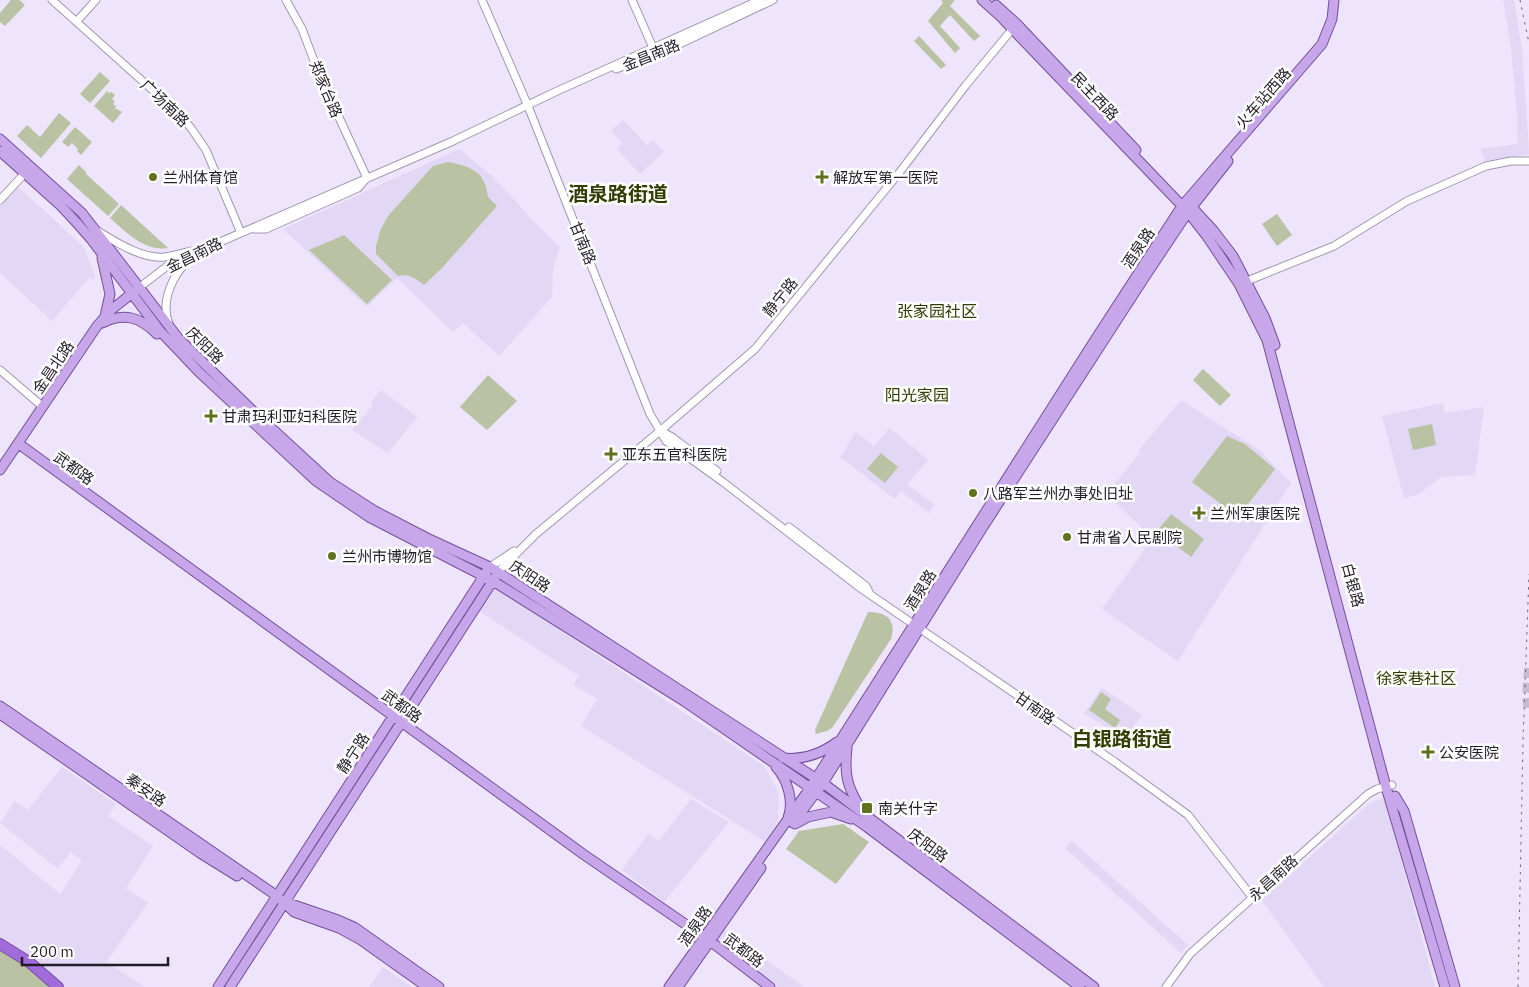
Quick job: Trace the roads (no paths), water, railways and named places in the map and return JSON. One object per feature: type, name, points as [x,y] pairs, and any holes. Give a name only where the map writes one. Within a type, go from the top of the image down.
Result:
[{"type":"highway","points":[[0,944],[29,962],[58,987]]},
{"type":"main road","name":"民主西路","points":[[982,0],[1015,27]]},
{"type":"main road","name":"民主西路","points":[[991,0],[1187,207]]},
{"type":"main road","name":"火车站西路","points":[[1187,207],[1322,44],[1332,19],[1334,0]]},
{"type":"main road","name":"火车站西路","points":[[1187,207],[1326,46],[1337,24],[1338,0]]},
{"type":"main road","name":"庆阳路","points":[[0,139],[82,213],[135,290],[160,331],[199,372],[316,482],[369,517],[493,581],[684,701],[862,823],[1080,987]]},
{"type":"main road","name":"庆阳路","points":[[0,150],[61,206],[179,339],[330,482],[375,511],[426,538],[490,567],[819,781],[1094,987]]},
{"type":"main road","name":"白银路","points":[[1187,207],[1213,230],[1233,256],[1273,338],[1389,786]]},
{"type":"main road","name":"白银路","points":[[1187,207],[1239,284],[1267,340],[1392,797],[1450,987]]},
{"type":"main road","name":"酒泉路","points":[[669,987],[705,942],[814,790],[917,626],[1088,364],[1187,207]]},
{"type":"main road","points":[[101,252],[110,294],[105,316]]},
{"type":"main road","name":"金昌北路","points":[[0,470],[97,326],[105,316],[135,290]]},
{"type":"main road","points":[[97,326],[112,318],[130,317],[139,321],[150,327],[179,357],[199,372]]},
{"type":"main road","name":"武都路","points":[[17,446],[400,724],[770,987]]},
{"type":"main road","name":"静宁路","points":[[218,987],[490,567]]},
{"type":"main road","name":"静宁路","points":[[230,987],[498,572]]},
{"type":"main road","name":"秦安路","points":[[0,706],[277,896],[294,912],[339,928],[361,940],[427,987]]},
{"type":"main road","name":"秦安路","points":[[0,714],[200,853],[270,897],[277,896]]},
{"type":"main road","points":[[782,757],[808,757],[844,742],[846,780],[854,799],[863,813]]},
{"type":"main road","points":[[766,756],[779,770],[787,784],[790,808],[786,827]]},
{"type":"main road","points":[[1392,797],[1439,987]]},
{"type":"main road","points":[[1392,797],[1404,812],[1455,987]]},
{"type":"main road","points":[[786,827],[808,817],[831,812],[862,823]]},
{"type":"main road","name":"白银路","points":[[1398,817],[1445,987]]},
{"type":"main road","points":[[285,902],[354,927],[439,987]]},
{"type":"main road","name":"酒泉路","points":[[678,987],[705,942]]},
{"type":"main road","name":"武都路","points":[[705,942],[762,987]]},
{"type":"street","name":"广场南路","points":[[52,0],[177,112],[191,128],[206,150],[241,233]]},
{"type":"street","points":[[77,21],[96,0]]},
{"type":"street","name":"郑家台路","points":[[286,0],[302,29],[319,74],[367,178]]},
{"type":"street","name":"甘南路","points":[[482,0],[528,106],[647,406],[660,431],[672,437],[866,586],[870,594],[1115,762],[1188,815],[1252,897]]},
{"type":"street","points":[[632,0],[654,50]]},
{"type":"street","name":"金昌南路","points":[[135,290],[166,267],[204,249],[453,141],[760,0]]},
{"type":"street","name":"金昌南路","points":[[654,50],[671,48],[773,0]]},
{"type":"street","name":"静宁路","points":[[498,572],[523,546],[755,349],[900,173],[966,85],[1015,27]]},
{"type":"street","points":[[1246,281],[1334,246],[1408,201],[1486,166],[1511,161],[1529,161]]},
{"type":"street","points":[[0,200],[25,173]]},
{"type":"street","points":[[93,228],[114,241],[142,254],[163,257],[204,249]]},
{"type":"street","points":[[179,339],[167,318],[170,288],[177,271],[190,258],[204,249]]},
{"type":"street","points":[[0,370],[43,406]]},
{"type":"street","name":"静宁路","points":[[490,567],[523,546]]},
{"type":"street","name":"永昌南路","points":[[1166,987],[1190,954],[1252,897],[1368,794],[1389,786]]},
{"type":"tunnel","points":[[1529,668],[1527,697],[1529,710]]},
{"type":"railway","points":[[1520,0],[1529,43]]},
{"type":"railway","points":[[1518,987],[1523,742],[1529,574]]},
{"type":"place","name":"兰州体育馆","points":[[153,177]]},
{"type":"place","name":"解放军第一医院","points":[[822,177]]},
{"type":"place","name":"甘肃玛利亚妇科医院","points":[[211,416]]},
{"type":"place","name":"亚东五官科医院","points":[[611,454]]},
{"type":"place","name":"八路军兰州办事处旧址","points":[[973,493]]},
{"type":"place","name":"兰州军康医院","points":[[1199,513]]},
{"type":"place","name":"甘肃省人民剧院","points":[[1067,537]]},
{"type":"place","name":"兰州市博物馆","points":[[332,556]]},
{"type":"place","name":"公安医院","points":[[1428,752]]},
{"type":"place","name":"南关什字","points":[[867,808]]},
{"type":"district","name":"酒泉路街道","points":[[618,193]]},
{"type":"district","name":"张家园社区","points":[[937,311]]},
{"type":"district","name":"阳光家园","points":[[917,395]]},
{"type":"district","name":"徐家巷社区","points":[[1416,678]]},
{"type":"district","name":"白银路街道","points":[[1122,738]]}]
